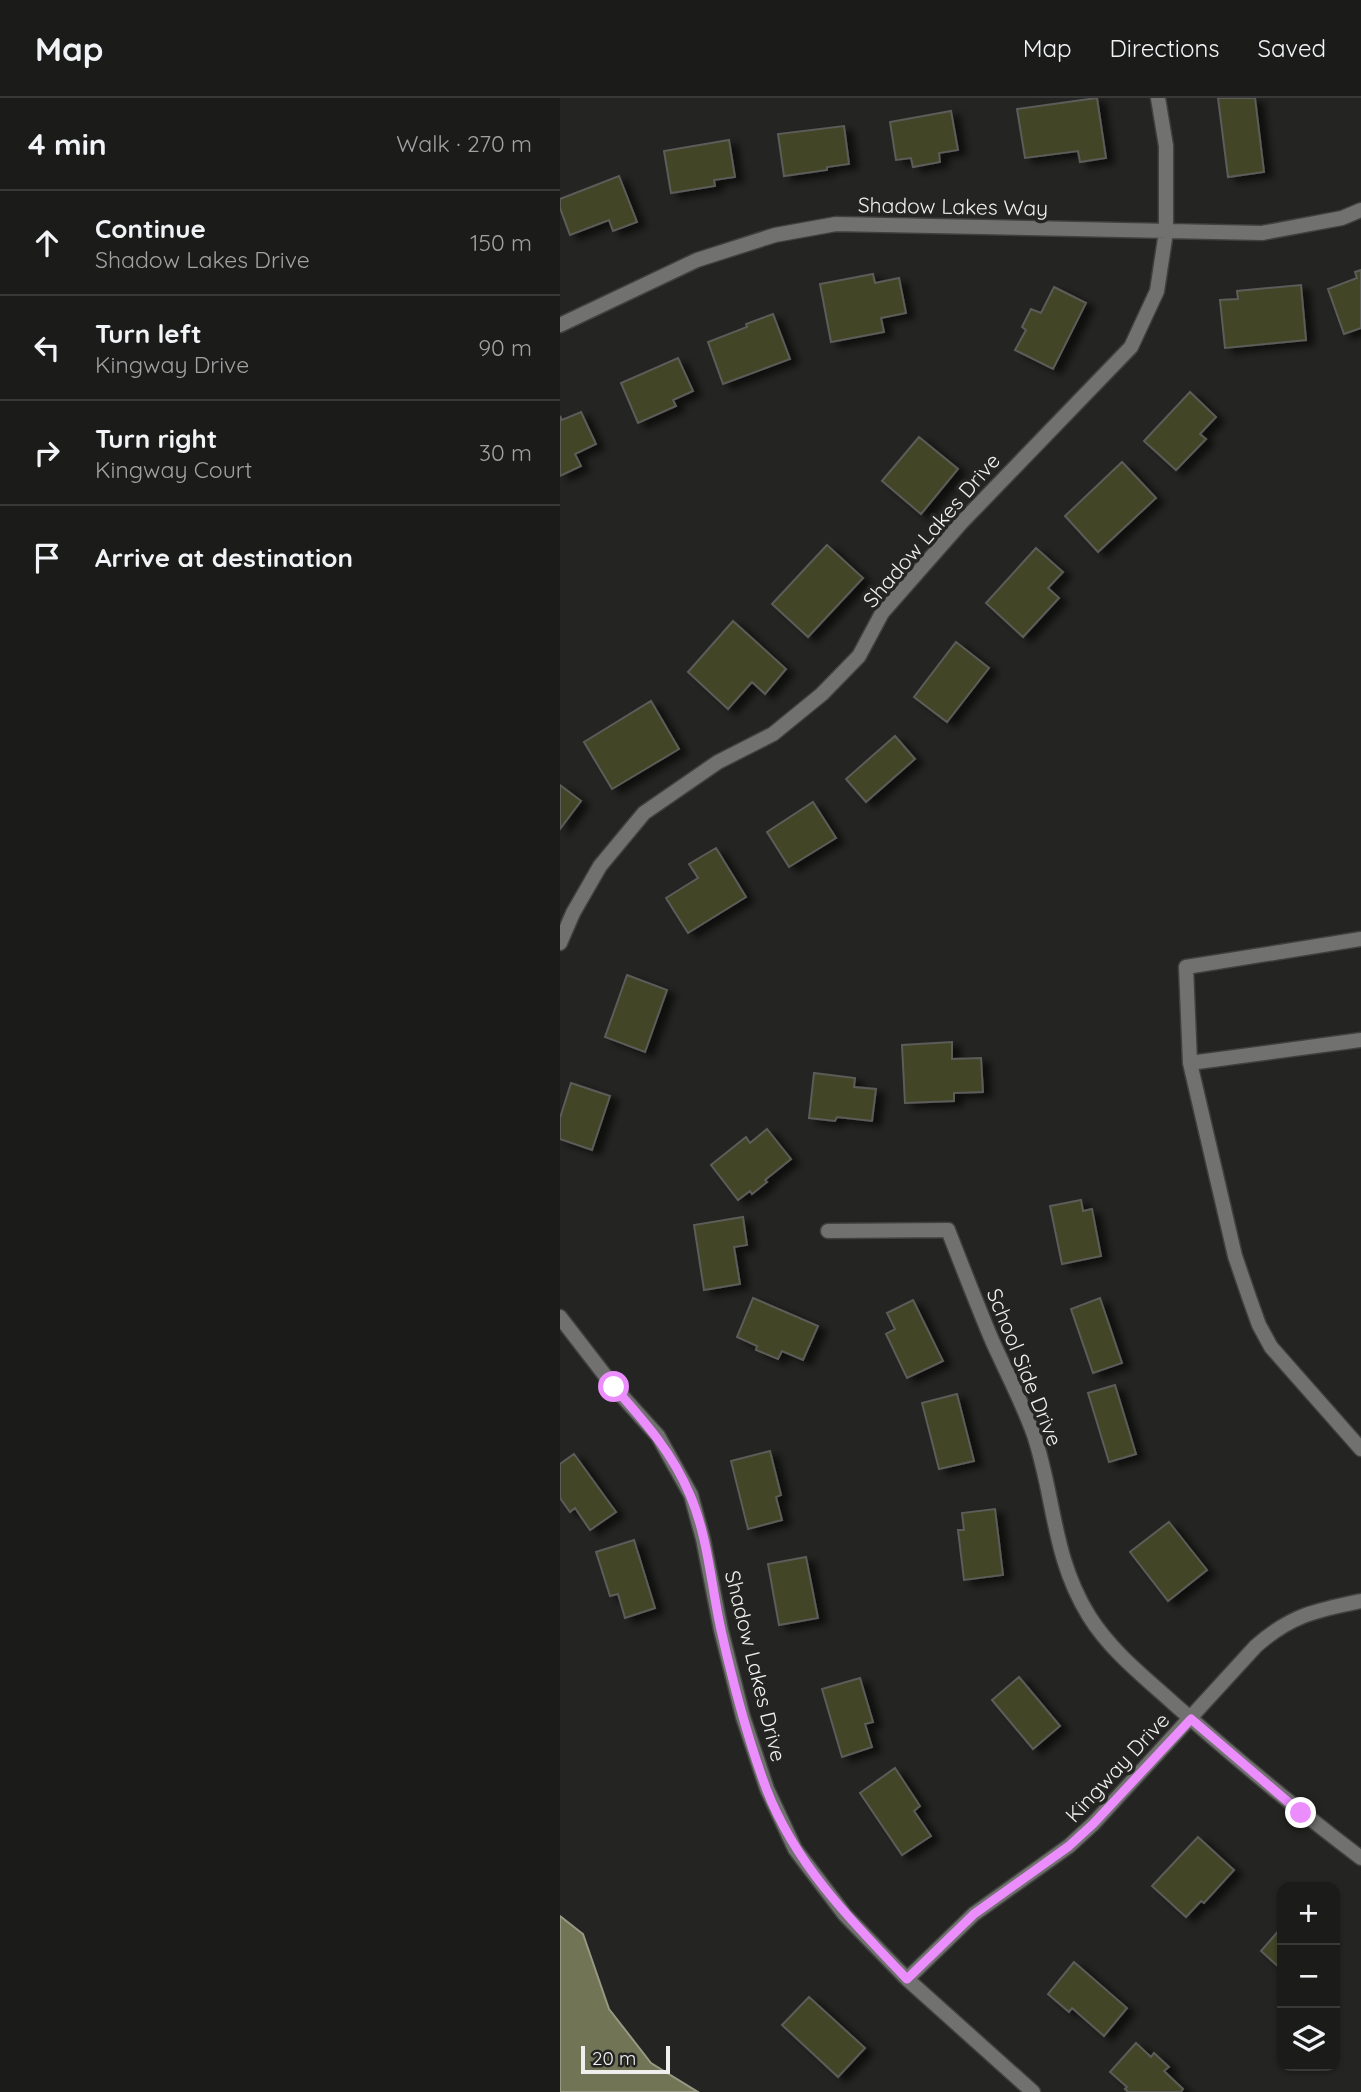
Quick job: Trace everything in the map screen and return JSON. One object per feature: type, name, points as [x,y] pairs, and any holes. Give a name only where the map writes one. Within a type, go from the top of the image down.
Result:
[{"type":"street","name":"Shadow Lakes Drive","points":[[560,943],[573,913],[600,866],[643,813],[718,762],[773,734],[822,694],[859,656],[881,613],[962,522],[1131,346],[1157,291],[1166,232],[1166,146],[1157,98]]},
{"type":"street","name":"Shadow Lakes Way","points":[[560,325],[697,260],[775,235],[836,224],[1262,233],[1342,218],[1361,210]]},
{"type":"street","points":[[1361,939],[1186,967],[1190,1063],[1235,1256],[1259,1325],[1271,1347],[1361,1450]]},
{"type":"street","points":[[1190,1063],[1361,1040]]},
{"type":"street","name":"School Side Drive","points":[[828,1231],[948,1230],[1035,1438],[1057,1539],[1075,1589],[1104,1638],[1191,1719]]},
{"type":"street","name":"Shadow Lakes Drive","points":[[560,1317],[614,1387],[658,1436],[691,1495],[743,1717],[767,1789],[795,1849],[845,1915],[907,1979],[1033,2092]]},
{"type":"street","name":"Kingway Drive","points":[[907,1979],[974,1914],[1069,1846],[1093,1824],[1256,1646],[1275,1629],[1292,1619],[1324,1608],[1361,1601]]},
{"type":"street","points":[[1191,1719],[1301,1813],[1361,1858]]},
{"type":"shaded area","points":[[560,1916],[583,1934],[609,2009],[651,2063],[698,2092],[560,2092]]},
{"type":"building","points":[[1097,98],[1106,158],[1080,162],[1078,151],[1025,158],[1017,109]]},
{"type":"building","points":[[1218,98],[1255,98],[1264,172],[1228,177]]},
{"type":"building","points":[[951,111],[958,150],[939,153],[940,162],[913,167],[911,158],[896,160],[890,122]]},
{"type":"building","points":[[844,126],[849,164],[784,176],[778,134]]},
{"type":"building","points":[[729,140],[735,177],[714,180],[715,186],[671,193],[664,151]]},
{"type":"building","points":[[619,176],[637,222],[613,231],[609,220],[570,235],[560,208],[560,199]]},
{"type":"building","points":[[1361,270],[1361,328],[1344,334],[1328,289],[1357,278],[1355,272]]},
{"type":"building","points":[[873,274],[875,283],[899,278],[906,313],[881,318],[884,332],[831,342],[820,284]]},
{"type":"building","points":[[1301,285],[1306,340],[1225,348],[1220,300],[1238,299],[1237,291]]},
{"type":"building","points":[[1054,287],[1086,303],[1053,369],[1015,350],[1026,330],[1022,327],[1031,309],[1041,313]]},
{"type":"building","points":[[773,314],[790,359],[723,384],[708,342]]},
{"type":"building","points":[[678,358],[693,391],[673,400],[676,406],[638,423],[621,383]]},
{"type":"building","points":[[1190,392],[1216,417],[1200,434],[1206,439],[1176,470],[1144,441]]},
{"type":"building","points":[[581,412],[596,444],[575,454],[581,466],[560,476],[560,416],[562,420]]},
{"type":"building","points":[[919,437],[958,469],[921,514],[882,481]]},
{"type":"building","points":[[1122,462],[1156,498],[1098,552],[1065,516]]},
{"type":"building","points":[[827,545],[863,578],[808,637],[772,604]]},
{"type":"building","points":[[1036,548],[1063,572],[1048,588],[1059,598],[1023,637],[986,603]]},
{"type":"building","points":[[733,621],[786,669],[765,694],[752,682],[728,709],[688,672]]},
{"type":"building","points":[[956,642],[989,668],[947,722],[914,697]]},
{"type":"building","points":[[651,701],[679,749],[612,789],[584,742]]},
{"type":"building","points":[[895,736],[915,759],[866,802],[846,779]]},
{"type":"building","points":[[560,785],[581,801],[560,829]]},
{"type":"building","points":[[813,802],[836,838],[789,867],[767,832]]},
{"type":"building","points":[[716,848],[746,897],[688,933],[666,898],[698,878],[689,864]]},
{"type":"building","points":[[627,975],[667,990],[645,1052],[605,1037]]},
{"type":"building","points":[[952,1042],[952,1059],[981,1058],[983,1092],[954,1093],[954,1101],[905,1103],[902,1045]]},
{"type":"building","points":[[814,1073],[855,1078],[854,1087],[876,1089],[872,1121],[837,1117],[835,1121],[809,1118]]},
{"type":"building","points":[[571,1083],[610,1096],[592,1150],[560,1139],[560,1118]]},
{"type":"building","points":[[767,1129],[791,1159],[752,1194],[750,1191],[738,1200],[711,1165],[746,1137],[750,1143]]},
{"type":"building","points":[[1081,1200],[1083,1211],[1092,1209],[1101,1256],[1062,1264],[1050,1206]]},
{"type":"building","points":[[743,1217],[747,1245],[734,1247],[740,1284],[704,1290],[694,1225]]},
{"type":"building","points":[[753,1298],[818,1326],[803,1360],[782,1351],[778,1359],[756,1350],[757,1346],[737,1337]]},
{"type":"building","points":[[1100,1298],[1122,1363],[1093,1373],[1071,1309]]},
{"type":"building","points":[[913,1300],[943,1361],[907,1378],[886,1334],[895,1329],[887,1313]]},
{"type":"building","points":[[1115,1385],[1136,1454],[1109,1462],[1088,1393]]},
{"type":"building","points":[[957,1394],[974,1461],[939,1469],[922,1403]]},
{"type":"building","points":[[770,1451],[781,1495],[776,1497],[782,1520],[748,1529],[731,1461]]},
{"type":"building","points":[[574,1454],[616,1512],[590,1530],[575,1508],[570,1512],[560,1498],[560,1464]]},
{"type":"building","points":[[995,1509],[1003,1575],[964,1580],[958,1530],[964,1530],[962,1513]]},
{"type":"building","points":[[1169,1522],[1207,1570],[1168,1601],[1130,1552]]},
{"type":"building","points":[[634,1540],[655,1608],[625,1618],[618,1594],[610,1596],[596,1552]]},
{"type":"building","points":[[806,1557],[818,1618],[779,1625],[768,1564]]},
{"type":"building","points":[[1019,1677],[1060,1726],[1033,1749],[992,1700]]},
{"type":"building","points":[[860,1678],[873,1722],[865,1724],[872,1747],[842,1757],[822,1689]]},
{"type":"building","points":[[895,1768],[920,1806],[914,1811],[931,1836],[902,1855],[860,1793]]},
{"type":"building","points":[[1198,1837],[1234,1870],[1204,1903],[1201,1901],[1186,1917],[1152,1886]]},
{"type":"building","points":[[1277,1933],[1277,1965],[1261,1951]]},
{"type":"building","points":[[1074,1962],[1127,2008],[1104,2036],[1072,2008],[1069,2012],[1048,1994]]},
{"type":"building","points":[[809,1997],[865,2048],[838,2077],[782,2025]]},
{"type":"building","points":[[1136,2043],[1151,2057],[1154,2053],[1169,2067],[1164,2071],[1183,2089],[1181,2092],[1128,2092],[1125,2089],[1127,2087],[1110,2072]]},
{"type":"route","points":[[614,1387],[658,1436],[691,1495],[743,1717],[767,1789],[795,1849],[845,1915],[907,1979],[974,1914],[1069,1846],[1191,1719],[1301,1813]]}]
